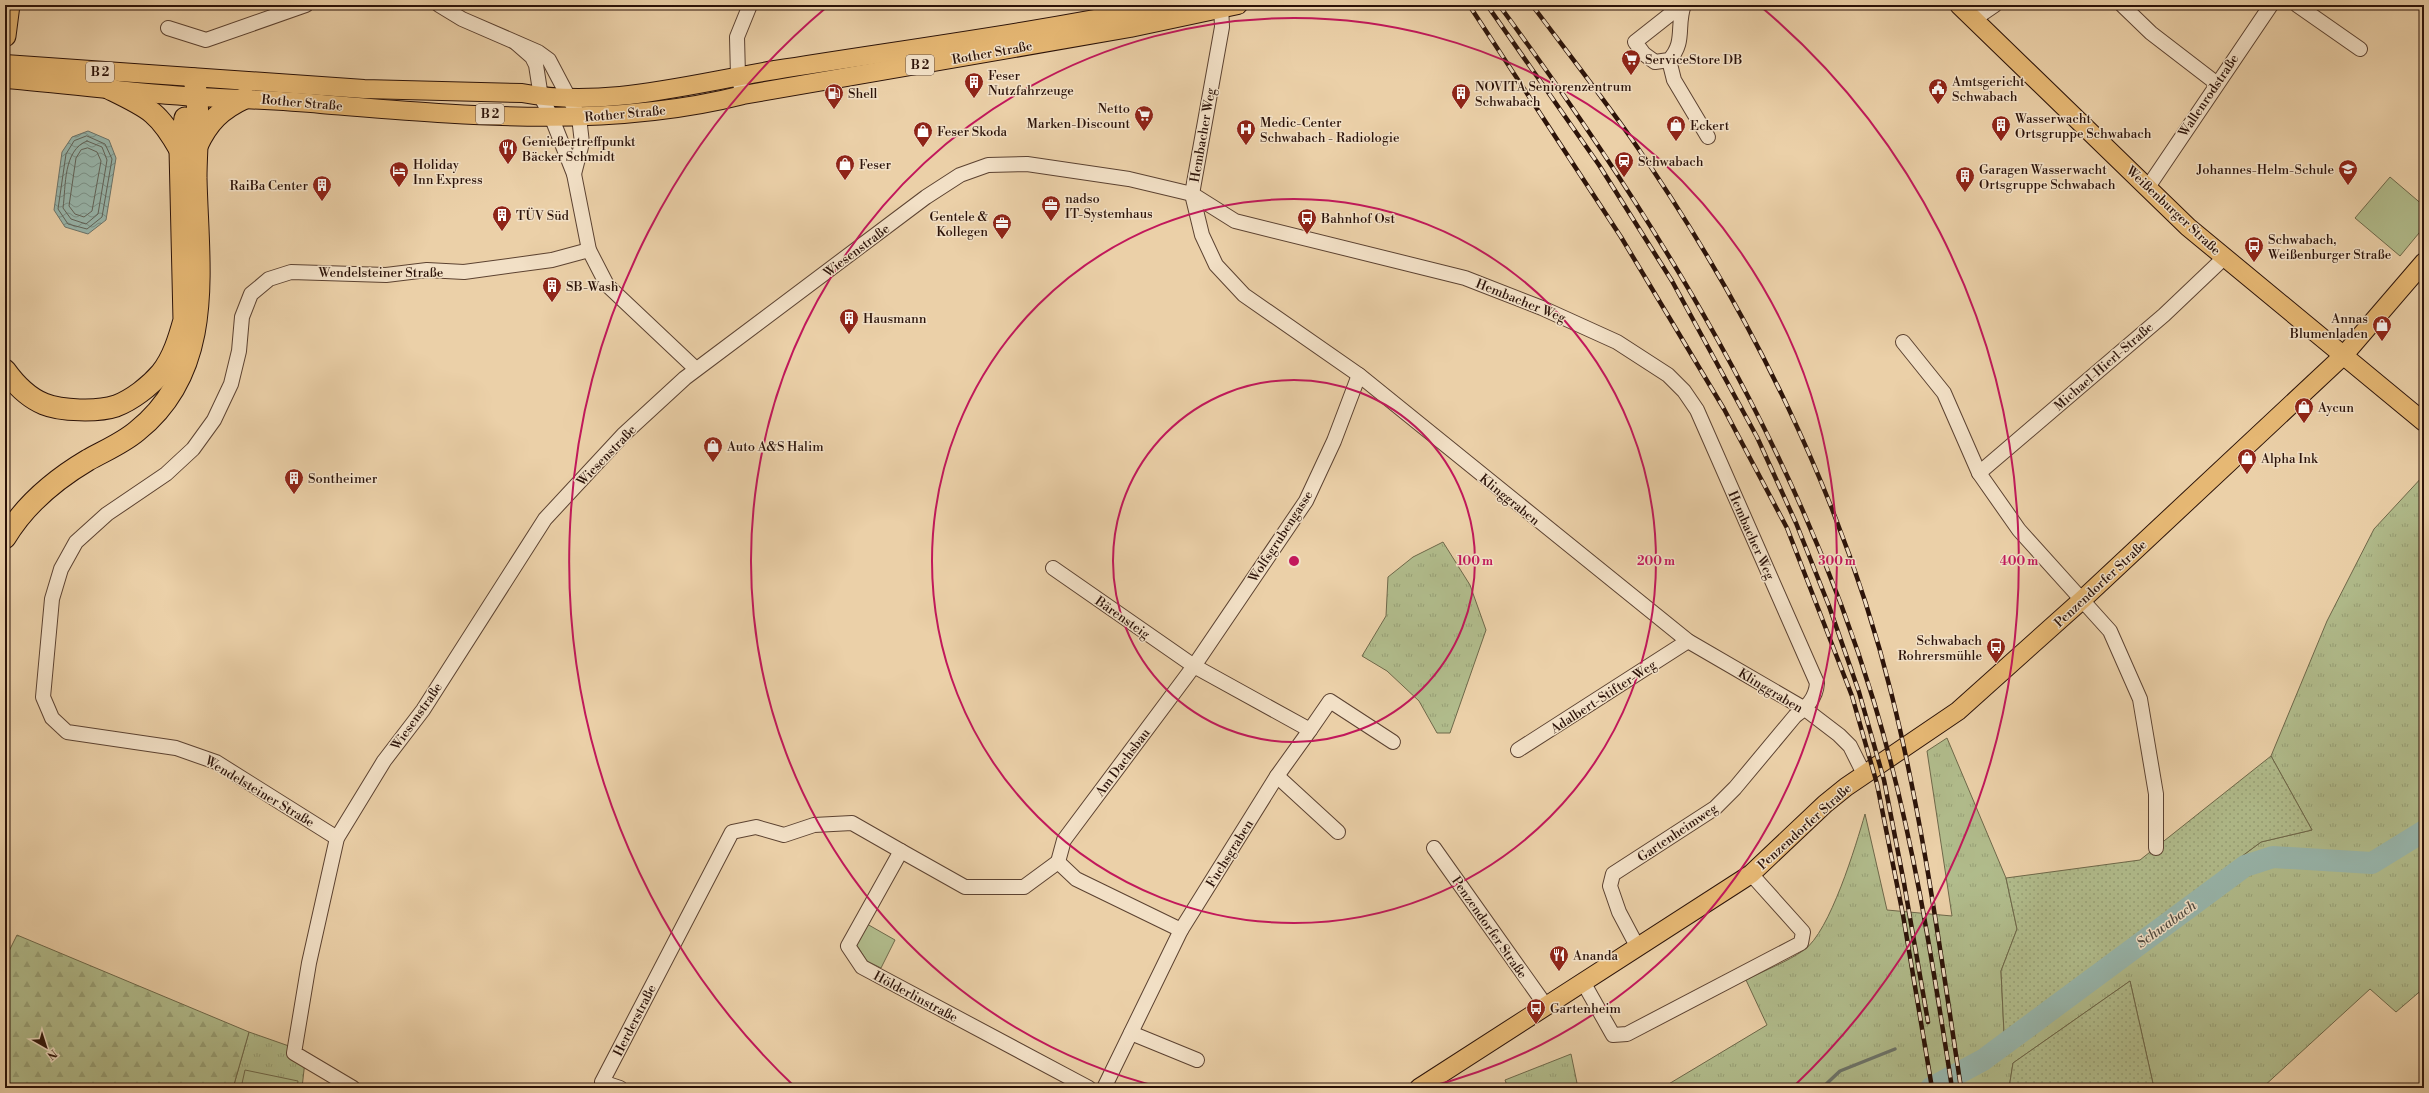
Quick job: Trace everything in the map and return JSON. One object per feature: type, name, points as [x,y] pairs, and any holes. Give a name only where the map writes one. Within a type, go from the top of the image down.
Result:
[{"type":"highway","points":[[5,538],[12,527],[40,495],[86,462],[136,432],[164,407],[184,372],[195,338],[198,290],[188,149],[156,113],[110,89]]},
{"type":"highway","points":[[5,370],[16,386],[44,404],[79,410],[116,406],[140,392],[161,373],[178,344],[184,320],[188,149],[193,90]]},
{"type":"highway","points":[[188,149],[213,118],[226,107],[245,98]]},
{"type":"main road","name":"Rother Straße","points":[[5,79],[110,89],[364,90],[522,93],[540,97],[567,96],[592,98],[674,88],[738,76],[1094,19],[1167,5]]},
{"type":"main road","name":"Weißenburger Straße","points":[[1959,5],[2188,227],[2424,422]]},
{"type":"main road","name":"Rother Straße","points":[[5,64],[245,98],[401,110],[579,117],[700,106],[743,95],[1130,28],[1226,6]]},
{"type":"main road","name":"Penzendorfer Straße","points":[[1419,1088],[1637,946],[1751,874],[1825,804],[1864,774],[1958,711],[2084,599],[2344,355],[2424,262]]},
{"type":"street","points":[[168,28],[206,40],[306,5]]},
{"type":"street","points":[[439,5],[462,19],[538,52],[549,60],[579,117],[582,143],[574,174]]},
{"type":"street","points":[[743,95],[738,76],[737,37],[750,5]]},
{"type":"street","points":[[1679,5],[1636,42],[1644,54],[1655,62],[1669,60],[1677,51],[1680,39],[1680,16],[1684,5]]},
{"type":"street","points":[[1973,20],[1995,5]]},
{"type":"street","points":[[2122,5],[2151,33],[2216,83]]},
{"type":"street","name":"Wallenrodstraße","points":[[2148,187],[2216,83],[2271,5]]},
{"type":"street","points":[[2296,5],[2360,49]]},
{"type":"street","name":"Hembacher Weg","points":[[1226,6],[1192,194],[1235,221],[1466,278],[1542,308],[1617,342],[1668,375],[1684,391],[1697,410],[1817,683],[1817,691],[1805,709]]},
{"type":"street","points":[[516,43],[532,57],[536,65],[540,97],[551,116],[574,174],[589,250],[607,285],[696,369]]},
{"type":"street","points":[[1669,60],[1674,80],[1708,138]]},
{"type":"street","name":"Wiesenstraße","points":[[353,1088],[294,1053],[309,963],[337,838],[384,760],[423,710],[545,519],[623,435],[696,369],[926,197],[960,175],[988,165],[1027,164],[1129,179],[1192,194]]},
{"type":"street","name":"Klinggraben","points":[[1192,194],[1202,235],[1216,265],[1244,294],[1359,375],[1688,641],[1805,709],[1850,746],[1864,774]]},
{"type":"street","name":"Wendelsteiner Straße","points":[[337,838],[216,762],[176,748],[67,732],[52,718],[43,698],[52,599],[61,569],[76,542],[107,514],[166,474],[193,449],[214,420],[232,384],[239,351],[242,317],[251,294],[270,279],[292,272],[386,275],[427,270],[464,272],[552,260],[589,250]]},
{"type":"street","name":"Michael-Hierl-Straße","points":[[1979,473],[2164,315],[2225,257]]},
{"type":"street","points":[[1903,342],[1944,393],[1979,473],[2019,530],[2084,599],[2110,631],[2140,699],[2156,794],[2156,848]]},
{"type":"street","name":"Wolfsgrubengasse","points":[[1194,666],[1306,500],[1334,442],[1359,375]]},
{"type":"street","name":"Bärensteig","points":[[1053,568],[1194,666]]},
{"type":"street","name":"Adalbert-Stifter-Weg","points":[[1518,750],[1688,641]]},
{"type":"street","points":[[1194,666],[1310,730]]},
{"type":"street","name":"Am Dachsbau","points":[[1058,862],[1064,840],[1194,666]]},
{"type":"street","name":"Fuchsgraben","points":[[1104,1088],[1181,930],[1277,776],[1330,701],[1393,742]]},
{"type":"street","name":"Gartenheimweg","points":[[1637,946],[1619,912],[1610,886],[1613,874],[1715,808],[1735,788],[1795,716],[1805,709]]},
{"type":"street","points":[[1277,776],[1338,832]]},
{"type":"street","name":"Herderstraße","points":[[620,1088],[602,1082],[732,832],[756,826],[784,835],[814,825],[852,823],[901,851]]},
{"type":"street","name":"Penzendorfer Straße","points":[[1434,848],[1546,1006]]},
{"type":"street","points":[[901,851],[964,887],[1024,887],[1058,862],[1076,879],[1181,930]]},
{"type":"street","name":"Hölderlinstraße","points":[[901,851],[848,946],[862,967],[1089,1088]]},
{"type":"street","name":"Penzendorfer Straße","points":[[1583,982],[1613,1035],[1627,1034],[1801,943],[1803,932],[1751,874]]},
{"type":"street","points":[[1131,1033],[1197,1060]]},
{"type":"green space","points":[[2390,177],[2424,206],[2424,227],[2400,256],[2355,218]]},
{"type":"green space","points":[[2424,475],[2424,988],[2396,1012],[2370,989],[2262,1088],[2154,1088],[2130,981],[2013,1063],[2009,1088],[1662,1088],[1767,1025],[1746,980],[1804,950],[1814,940],[1823,926],[1841,887],[1865,814],[1887,910],[1952,916],[1927,751],[1947,738],[2006,878],[2017,929],[2001,971],[2004,1033],[2261,842],[2312,830],[2271,756],[2327,621],[2374,529]]},
{"type":"green space","points":[[1443,542],[1470,585],[1486,630],[1450,733],[1437,733],[1419,701],[1387,671],[1362,656],[1386,616],[1388,577],[1413,557]]},
{"type":"green space","points":[[2271,756],[2312,830],[2261,842],[2004,1033],[2001,971],[2017,929],[2006,878],[2140,860]]},
{"type":"green space","points":[[867,924],[895,940],[881,968],[867,961],[856,944]]},
{"type":"green space","points":[[17,935],[249,1032],[233,1088],[5,1088],[5,959]]},
{"type":"green space","points":[[2130,981],[2154,1088],[2009,1088],[2013,1063]]},
{"type":"green space","points":[[249,1032],[306,1052],[302,1088],[233,1088]]},
{"type":"green space","points":[[1571,1054],[1578,1088],[1508,1088],[1505,1080]]},
{"type":"green space","points":[[245,1070],[298,1081],[297,1088],[241,1088]]},
{"type":"water","points":[[88,131],[109,140],[116,158],[106,220],[88,234],[65,227],[54,210],[62,152],[72,137]]},
{"type":"waterway","name":"Schwabach","points":[[1931,1088],[1983,1060],[2245,866],[2273,857],[2372,863],[2424,831]]},
{"type":"waterway","points":[[1822,1088],[1840,1071],[1895,1049]]},
{"type":"railway","points":[[1469,5],[1621,237],[1724,409],[1787,528],[1852,696],[1877,784],[1903,915],[1932,1088]]},
{"type":"railway","points":[[1487,5],[1599,165],[1672,281],[1757,437],[1796,523],[1829,606],[1859,692],[1884,780],[1904,883],[1928,1022]]},
{"type":"railway","points":[[1499,5],[1613,168],[1666,252],[1716,338],[1763,426],[1805,515],[1842,608],[1874,702],[1887,749],[1920,894],[1952,1088]]},
{"type":"railway","points":[[1532,5],[1631,138],[1674,202],[1714,268],[1752,336],[1787,405],[1819,476],[1847,548],[1872,622],[1892,696],[1923,842],[1961,1088]]},
{"type":"place","name":"ServiceStore DB","points":[[1631,76]]},
{"type":"place","name":"Feser Nutzfahrzeuge","points":[[974,99]]},
{"type":"place","name":"Amtsgericht Schwabach","points":[[1938,105]]},
{"type":"place","name":"Shell","points":[[834,110]]},
{"type":"place","name":"NOVITA Seniorenzentrum Schwabach","points":[[1461,110]]},
{"type":"place","name":"Netto Marken-Discount","points":[[1144,132]]},
{"type":"place","name":"Eckert","points":[[1676,142]]},
{"type":"place","name":"Wasserwacht Ortsgruppe Schwabach","points":[[2001,142]]},
{"type":"place","name":"Medic-Center Schwabach - Radiologie","points":[[1246,146]]},
{"type":"place","name":"Feser Skoda","points":[[923,148]]},
{"type":"place","name":"Genießertreffpunkt Bäcker Schmidt","points":[[508,165]]},
{"type":"place","name":"Schwabach","points":[[1624,178]]},
{"type":"place","name":"Feser","points":[[845,181]]},
{"type":"place","name":"Johannes-Helm-Schule","points":[[2348,186]]},
{"type":"place","name":"Holiday Inn Express","points":[[399,188]]},
{"type":"place","name":"Garagen Wasserwacht Ortsgruppe Schwabach","points":[[1965,193]]},
{"type":"place","name":"RaiBa Center","points":[[322,202]]},
{"type":"place","name":"nadso IT-Systemhaus","points":[[1051,222]]},
{"type":"place","name":"TÜV Süd","points":[[502,232]]},
{"type":"place","name":"Bahnhof Ost","points":[[1307,235]]},
{"type":"place","name":"Gentele & Kollegen","points":[[1002,240]]},
{"type":"place","name":"Schwabach, Weißenburger Straße","points":[[2254,263]]},
{"type":"place","name":"SB-Wash","points":[[552,303]]},
{"type":"place","name":"Hausmann","points":[[849,335]]},
{"type":"place","name":"Annas Blumenladen","points":[[2382,342]]},
{"type":"place","name":"Aycun","points":[[2304,424]]},
{"type":"place","name":"Auto A&S Halim","points":[[713,463]]},
{"type":"place","name":"Alpha Ink","points":[[2247,475]]},
{"type":"place","name":"Sontheimer","points":[[294,495]]},
{"type":"place","name":"Schwabach Rohrersmühle","points":[[1996,664]]},
{"type":"place","name":"Ananda","points":[[1559,972]]},
{"type":"place","name":"Gartenheim","points":[[1536,1025]]}]
